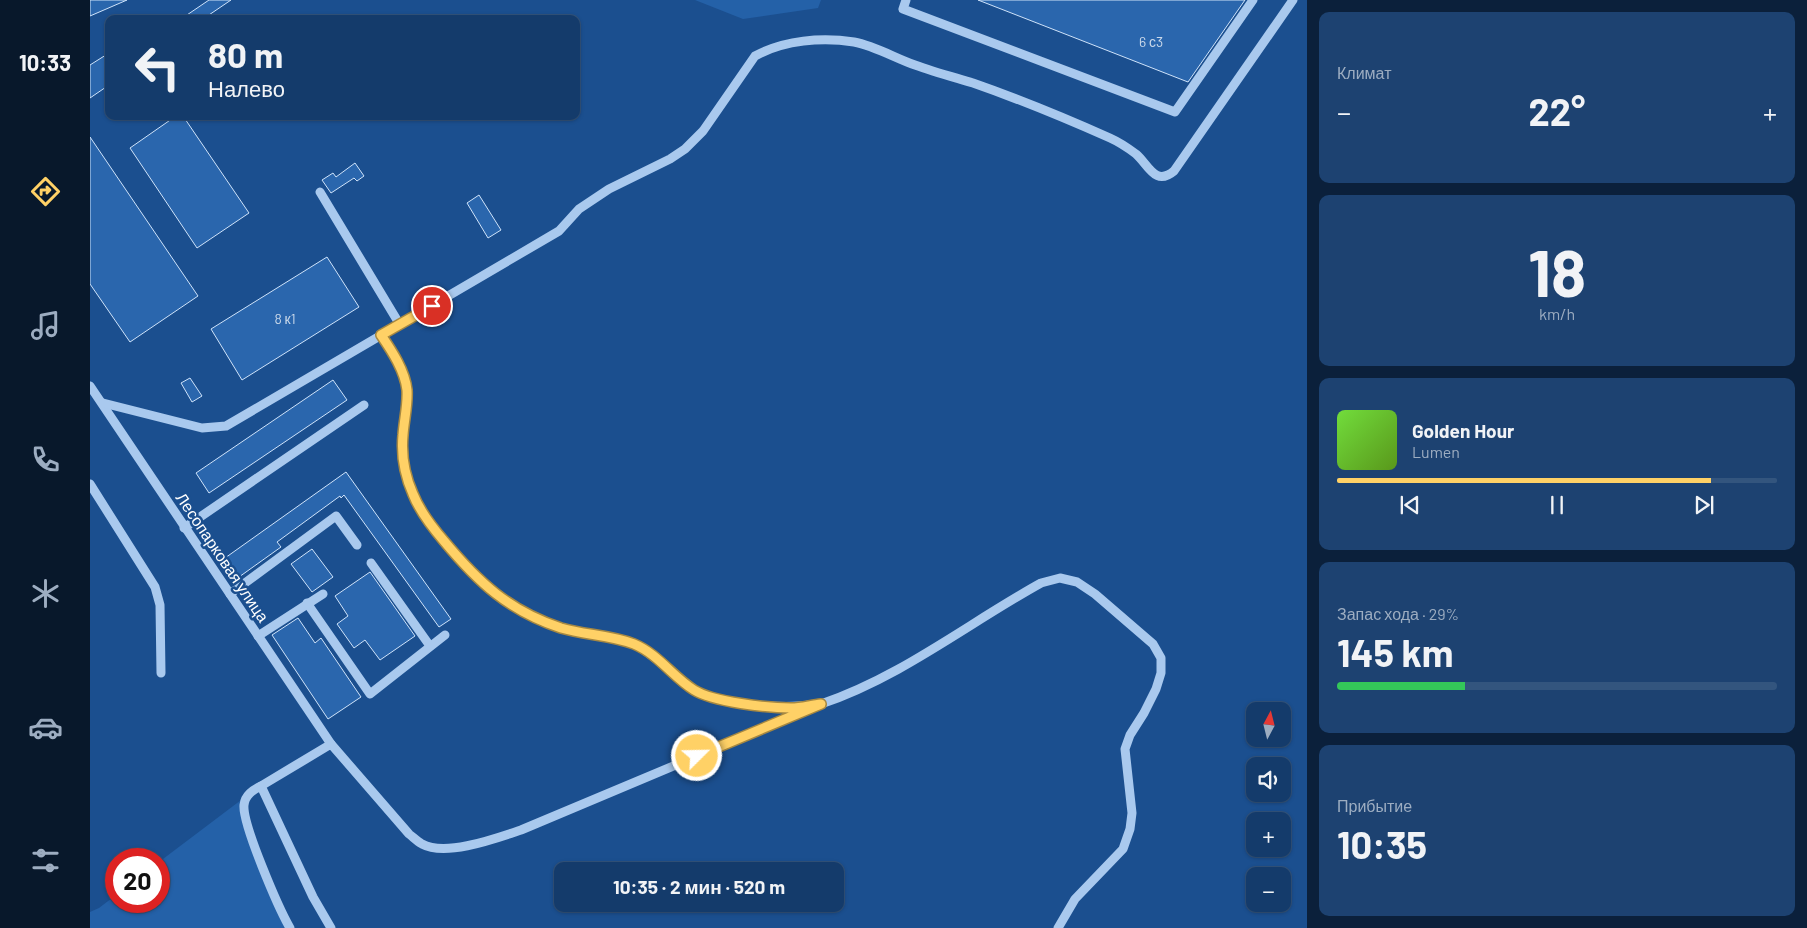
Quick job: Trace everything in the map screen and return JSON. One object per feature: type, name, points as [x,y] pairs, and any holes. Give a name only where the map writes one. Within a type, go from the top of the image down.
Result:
[{"type":"street","points":[[906,0],[903,9],[1175,112],[1254,0]]},
{"type":"street","points":[[103,403],[202,428],[226,426],[559,231],[579,209],[609,189],[670,159],[685,149],[703,131],[755,56],[785,44],[829,40],[856,43],[974,84],[1116,141],[1137,155],[1149,169],[1161,177],[1168,176],[1174,171],[1292,0]]},
{"type":"street","points":[[320,192],[400,325]]},
{"type":"street","points":[[381,335],[400,367],[407,388],[403,460],[406,479],[413,496],[427,520],[467,570],[497,596],[530,616],[561,628],[592,636],[619,639],[637,646],[696,692],[724,700],[756,705],[791,708],[821,704],[850,694],[921,658],[1041,583],[1060,578],[1077,582],[1095,594],[1153,644],[1161,658],[1161,673],[1156,689],[1130,735],[1125,749],[1125,766],[1132,813],[1130,829],[1123,849],[1075,899],[1058,928]]},
{"type":"street","name":"Лесопарковая улица","points":[[90,386],[331,744],[409,834],[423,844],[454,847],[495,839],[521,830],[821,704]]},
{"type":"street","points":[[184,528],[364,405]]},
{"type":"street","points":[[90,484],[155,587],[160,605],[161,673]]},
{"type":"street","points":[[230,594],[336,516],[357,545]]},
{"type":"street","points":[[371,563],[430,646]]},
{"type":"street","points":[[258,636],[323,594]]},
{"type":"street","points":[[307,603],[370,694],[445,635]]},
{"type":"street","points":[[290,928],[268,880],[244,812],[246,796],[331,744]]},
{"type":"street","points":[[261,786],[313,897],[332,928]]},
{"type":"shaded area","points":[[695,0],[821,0],[818,8],[743,19]]},
{"type":"shaded area","points":[[253,791],[244,812],[290,928],[90,928],[90,912],[105,903],[105,913],[170,913],[170,854]]},
{"type":"building","points":[[90,0],[127,0],[90,16]]},
{"type":"building","points":[[209,0],[231,0],[209,15],[187,15]]},
{"type":"building","points":[[978,0],[1245,0],[1188,82]]},
{"type":"building","points":[[105,56],[105,88],[90,98],[90,65]]},
{"type":"building","points":[[170,120],[186,120],[249,213],[197,248],[130,148]]},
{"type":"building","points":[[90,137],[198,296],[130,342],[90,284]]},
{"type":"building","points":[[355,163],[364,176],[357,181],[354,178],[331,193],[322,180],[333,173],[336,177]]},
{"type":"building","points":[[479,195],[501,230],[488,238],[467,203]]},
{"type":"building","points":[[327,257],[359,307],[242,380],[211,329]]},
{"type":"building","points":[[190,378],[202,396],[192,402],[181,383]]},
{"type":"building","points":[[333,380],[347,400],[209,493],[196,473]]},
{"type":"building","points":[[346,472],[451,619],[439,627],[344,495],[277,542],[281,547],[239,577],[225,558]]},
{"type":"building","points":[[312,549],[333,577],[312,592],[291,564]]},
{"type":"building","points":[[370,572],[415,636],[380,660],[365,640],[354,648],[337,624],[348,616],[335,596]]},
{"type":"building","points":[[298,618],[315,643],[321,638],[361,697],[328,719],[272,635]]},
{"type":"route","points":[[432,306],[381,335],[400,367],[407,388],[403,438],[403,460],[406,479],[413,496],[427,520],[467,570],[497,596],[530,616],[561,628],[592,636],[619,639],[637,646],[696,692],[724,700],[756,705],[791,708],[821,704],[697,756]]}]
